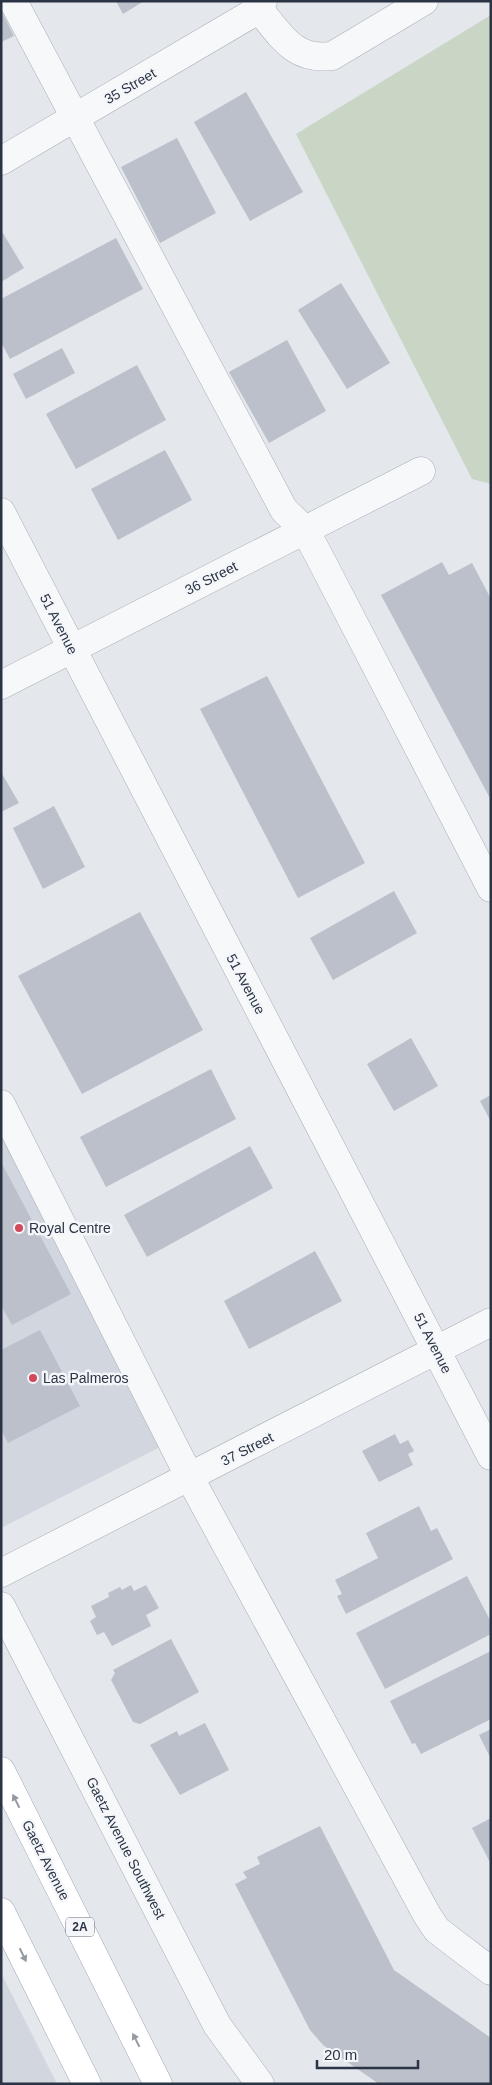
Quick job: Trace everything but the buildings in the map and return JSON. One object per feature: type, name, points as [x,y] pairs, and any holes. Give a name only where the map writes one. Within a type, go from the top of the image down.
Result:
[{"type":"main road","name":"Gaetz Avenue","points":[[1,1771],[158,2084]]},
{"type":"main road","points":[[1,1912],[87,2084]]},
{"type":"street","points":[[13,1],[284,510],[305,530],[489,882]]},
{"type":"street","points":[[260,5],[298,51],[315,58],[332,56],[424,1]]},
{"type":"street","name":"35 Street","points":[[1,161],[251,14],[260,5]]},
{"type":"street","name":"36 Street","points":[[1,686],[421,471]]},
{"type":"street","name":"51 Avenue","points":[[1,512],[491,1456]]},
{"type":"street","points":[[1,1104],[190,1478],[427,1915],[437,1930],[491,1971]]},
{"type":"street","name":"37 Street","points":[[1,1573],[190,1478],[491,1322]]},
{"type":"street","name":"Gaetz Avenue Southwest","points":[[1,1606],[217,2025],[260,2084]]},
{"type":"shaded area","points":[[1,1125],[166,1444],[1,1528]]},
{"type":"shaded area","points":[[1,1973],[57,2084],[1,2084]]},
{"type":"green space","points":[[491,15],[491,484],[472,479],[296,134]]},
{"type":"place","name":"Royal Centre","points":[[19,1228]]},
{"type":"place","name":"Las Palmeros","points":[[33,1378]]}]
